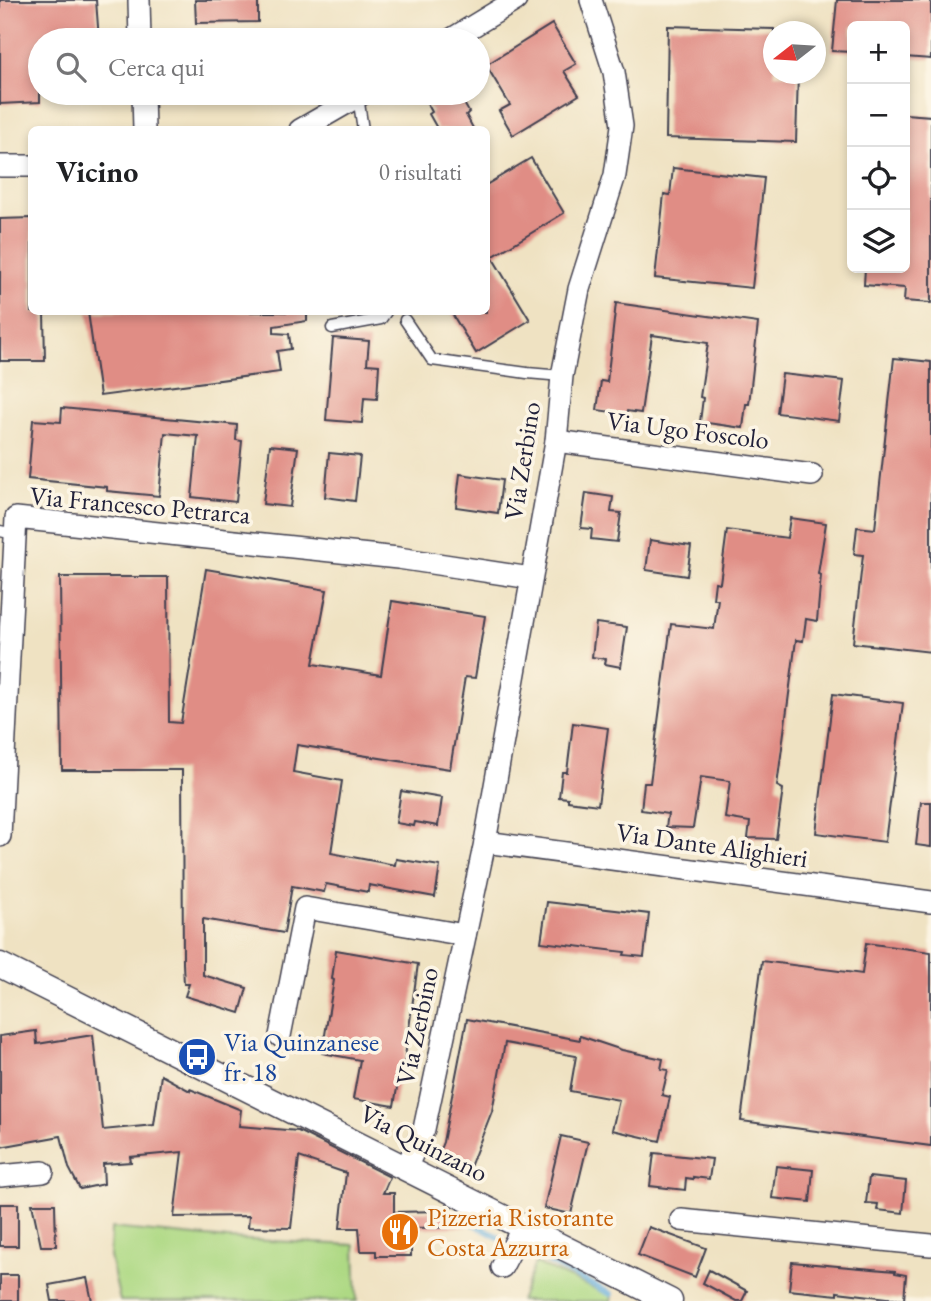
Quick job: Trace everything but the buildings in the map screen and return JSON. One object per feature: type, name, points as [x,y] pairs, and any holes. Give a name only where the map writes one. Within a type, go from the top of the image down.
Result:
[{"type":"street","points":[[139,0],[140,28]]},
{"type":"street","points":[[470,28],[516,0]]},
{"type":"street","name":"Via Zerbino","points":[[406,1168],[424,1129],[485,842],[556,442],[562,376],[579,289],[615,175],[622,126],[614,72],[591,0]]},
{"type":"street","points":[[143,105],[144,126]]},
{"type":"street","points":[[307,126],[342,105]]},
{"type":"street","points":[[0,166],[28,166]]},
{"type":"street","name":"Via Ugo Foscolo","points":[[556,442],[812,475]]},
{"type":"street","name":"Via Francesco Petrarca","points":[[0,836],[8,532],[16,519],[398,558],[531,578]]},
{"type":"street","name":"Via Dante Alighieri","points":[[485,842],[931,902]]},
{"type":"street","name":"Via Zerbino","points":[[280,1036],[305,908],[465,935]]},
{"type":"street","name":"Via Quinzano","points":[[0,965],[670,1301]]},
{"type":"street","points":[[0,1176],[43,1172]]},
{"type":"street","points":[[681,1220],[931,1245]]},
{"type":"street","points":[[502,1267],[523,1227]]},
{"type":"lane","points":[[362,105],[363,126]]},
{"type":"lane","points":[[332,328],[381,319],[384,315]]},
{"type":"lane","points":[[405,320],[432,360],[562,376]]},
{"type":"green space","points":[[111,1228],[228,1239],[355,1245],[357,1301],[120,1301],[110,1257]]},
{"type":"green space","points":[[535,1263],[612,1296],[611,1301],[520,1301]]},
{"type":"waterway","points":[[455,1214],[502,1239]]},
{"type":"waterway","points":[[527,1251],[611,1294]]},
{"type":"place","name":"Via Quinzanese fr. 18","points":[[197,1057]]},
{"type":"place","name":"Pizzeria Ristorante Costa Azzurra","points":[[400,1232]]}]
